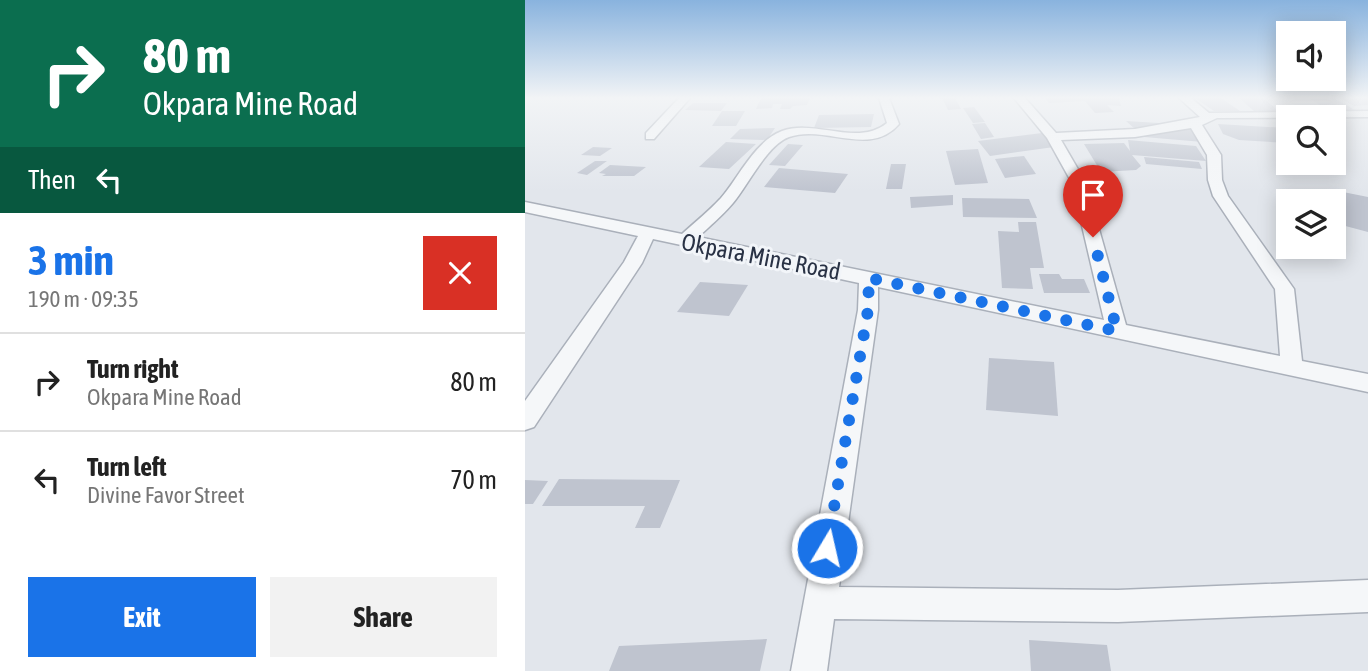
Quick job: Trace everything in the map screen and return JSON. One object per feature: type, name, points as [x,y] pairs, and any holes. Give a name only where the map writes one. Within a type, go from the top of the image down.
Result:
[{"type":"street","points":[[650,135],[655,129]]},
{"type":"street","points":[[684,241],[727,201],[778,137],[794,132],[864,136],[880,134],[889,129]]},
{"type":"street","points":[[1046,129],[1079,183],[1117,331]]},
{"type":"street","points":[[1053,137],[1135,133],[1155,129]]},
{"type":"street","points":[[1204,129],[1214,155],[1215,180],[1221,196],[1284,289],[1292,367]]},
{"type":"street","name":"Okpara Mine Road","points":[[525,207],[1368,383]]},
{"type":"street","points":[[525,420],[629,269],[647,234]]},
{"type":"street","points":[[809,671],[868,310],[869,278]]},
{"type":"street","points":[[818,603],[1118,606],[1368,596]]},
{"type":"building","points":[[740,129],[774,129],[767,140],[730,139]]},
{"type":"building","points":[[975,129],[989,129],[994,137],[981,139]]},
{"type":"building","points":[[1135,129],[1195,129],[1203,142],[1144,137]]},
{"type":"building","points":[[1221,129],[1276,129],[1276,142],[1239,140],[1223,134]]},
{"type":"building","points":[[1042,133],[1054,147],[990,156],[978,141]]},
{"type":"building","points":[[1128,140],[1196,146],[1206,161],[1132,155],[1141,166],[1136,170],[1101,172],[1084,144],[1124,143],[1130,151]]},
{"type":"building","points":[[726,142],[756,144],[729,169],[699,167]]},
{"type":"building","points":[[788,144],[803,145],[785,166],[769,165]]},
{"type":"building","points":[[593,147],[612,148],[600,156],[581,155]]},
{"type":"building","points":[[978,149],[988,183],[955,185],[946,151]]},
{"type":"building","points":[[1024,156],[1036,174],[1005,178],[995,159]]},
{"type":"building","points":[[1144,157],[1199,162],[1202,169],[1146,164]]},
{"type":"building","points":[[595,161],[607,161],[587,175],[577,173]]},
{"type":"building","points":[[891,164],[906,164],[902,189],[886,189]]},
{"type":"building","points":[[610,165],[646,167],[634,176],[602,176],[606,174],[599,173]]},
{"type":"building","points":[[779,168],[848,174],[835,193],[764,187]]},
{"type":"building","points":[[1346,193],[1368,197],[1368,232],[1346,226]]},
{"type":"building","points":[[953,195],[953,205],[911,208],[910,197]]},
{"type":"building","points":[[962,198],[1029,199],[1037,218],[963,217]]},
{"type":"building","points":[[1018,222],[1036,222],[1044,268],[1030,268],[1033,289],[1002,288],[998,231],[1019,232]]},
{"type":"building","points":[[1039,274],[1059,274],[1062,279],[1084,279],[1090,293],[1044,293]]},
{"type":"building","points":[[700,282],[748,285],[729,316],[677,312]]},
{"type":"building","points":[[989,358],[1054,362],[1058,416],[986,410]]},
{"type":"building","points":[[559,479],[680,480],[660,528],[635,528],[645,506],[542,506]]},
{"type":"building","points":[[525,480],[548,481],[533,504],[525,504]]},
{"type":"building","points":[[767,639],[760,671],[609,671],[619,646]]},
{"type":"building","points":[[1029,640],[1107,645],[1111,671],[1031,671]]},
{"type":"route","points":[[827,548],[868,310],[869,278],[1117,331],[1093,237]]}]
